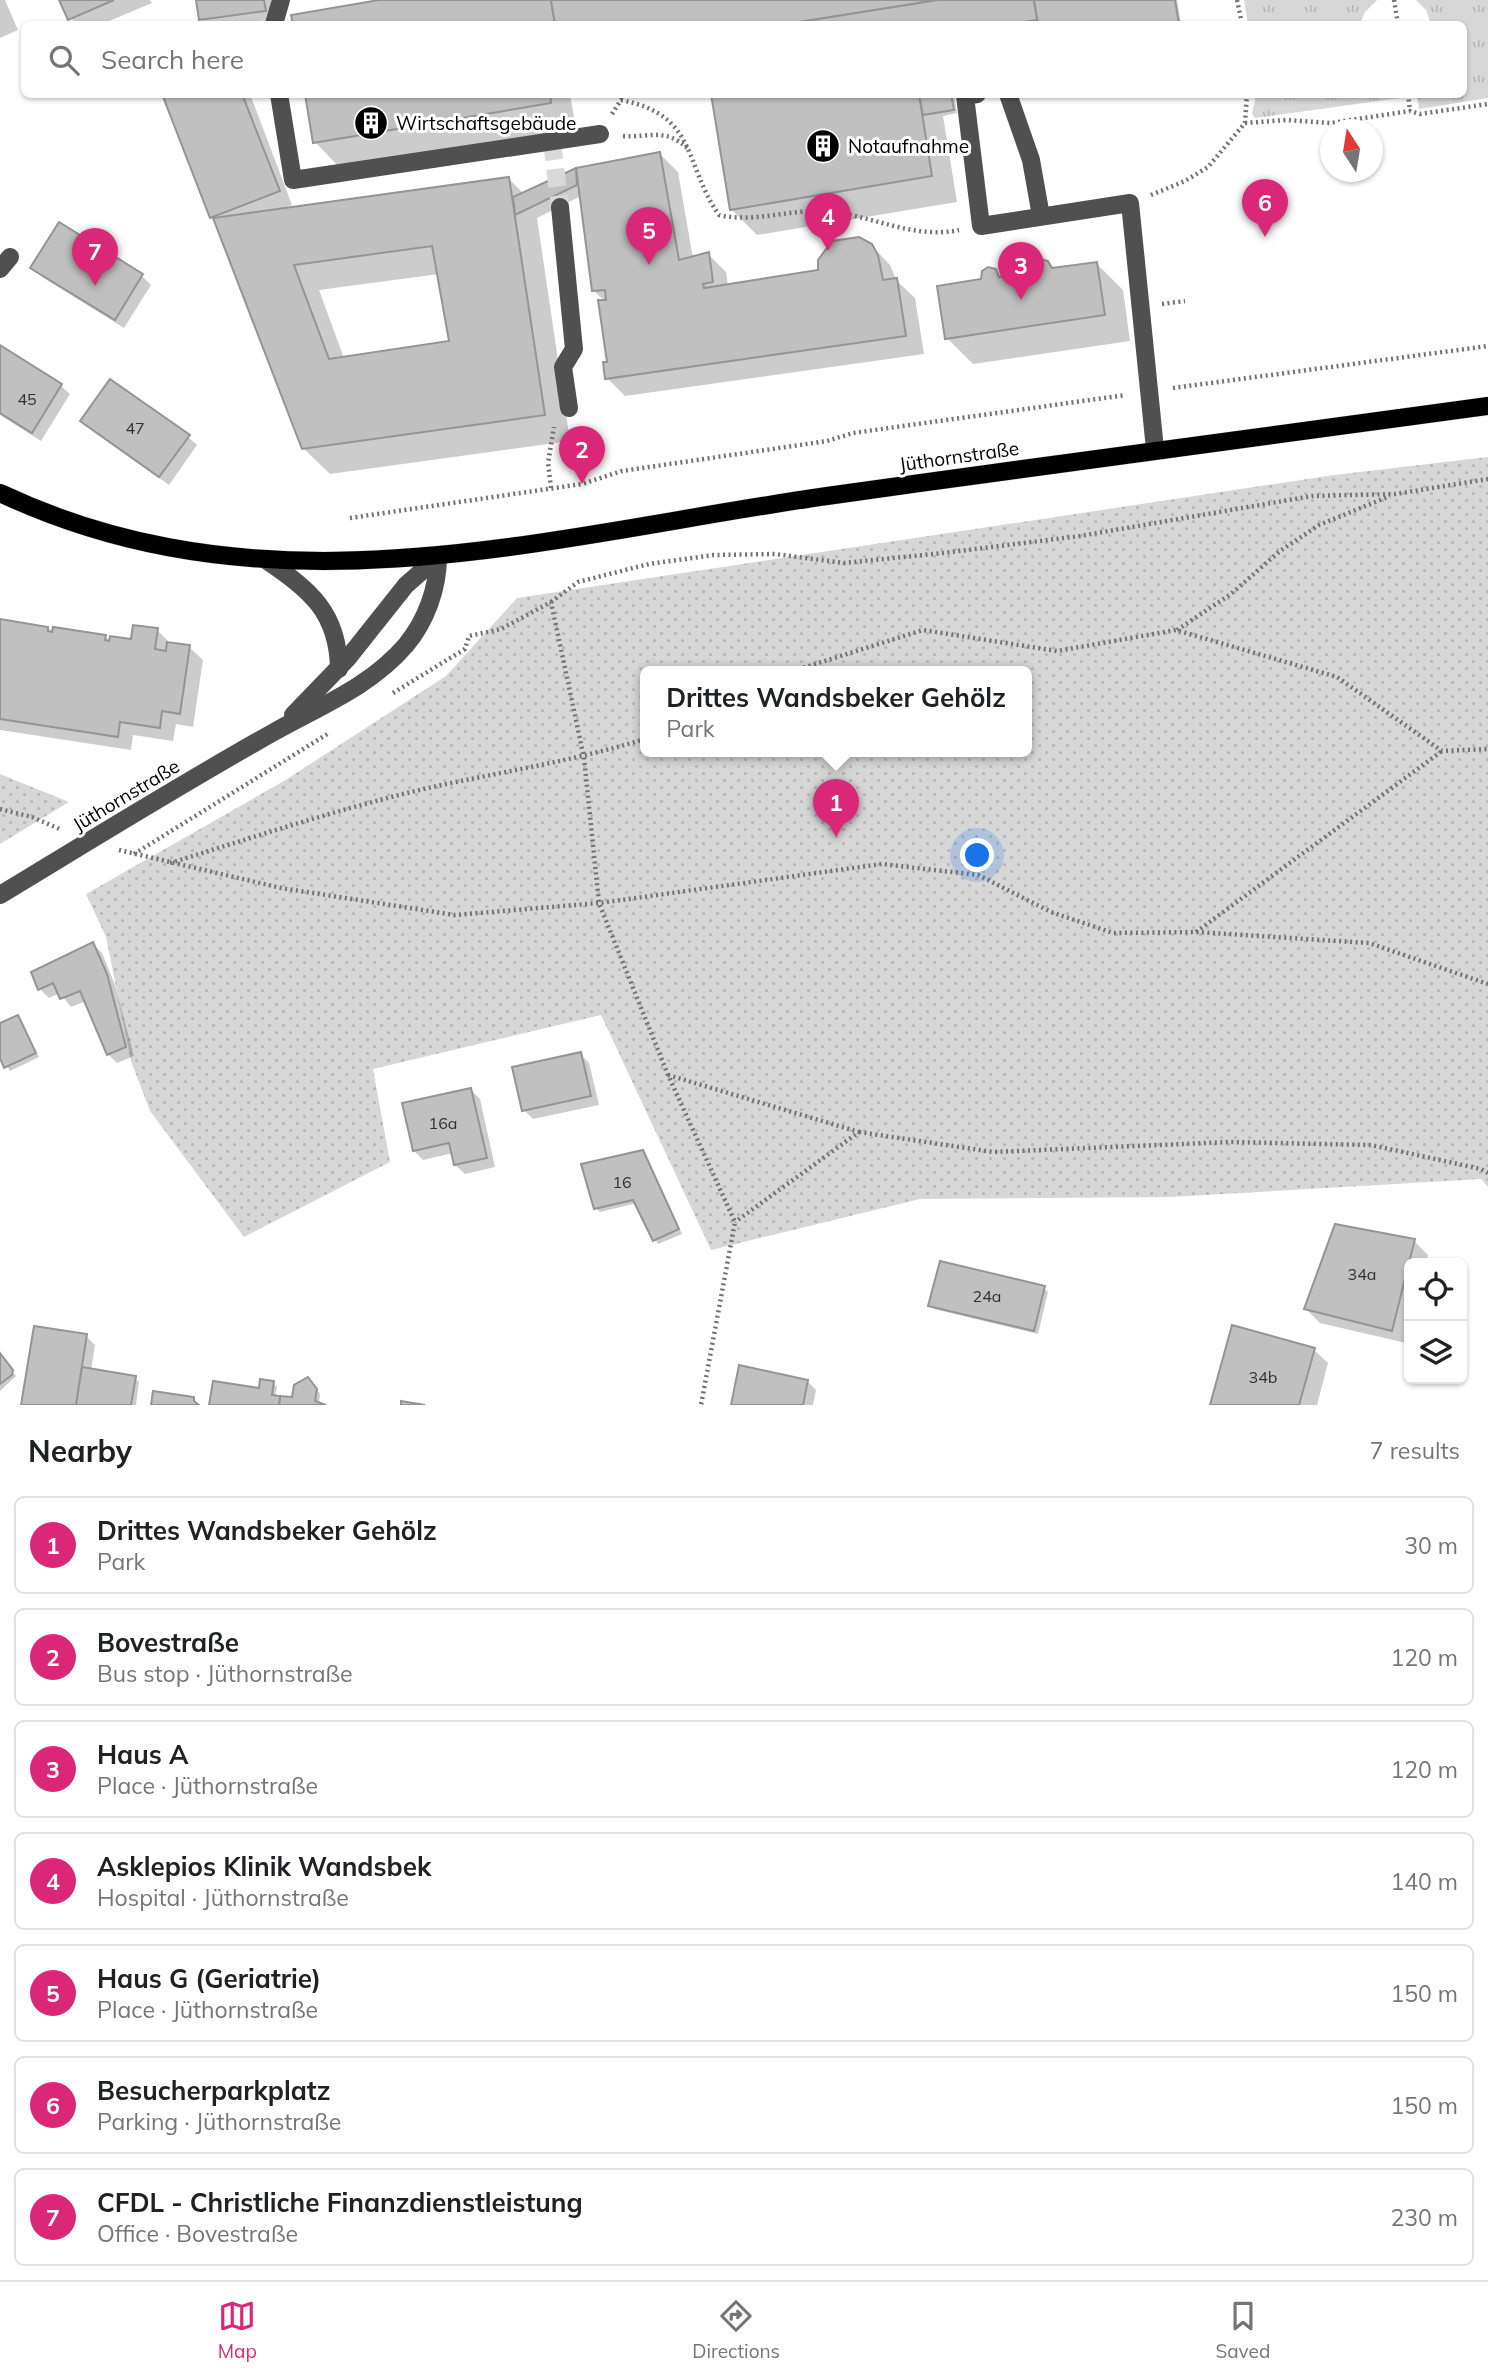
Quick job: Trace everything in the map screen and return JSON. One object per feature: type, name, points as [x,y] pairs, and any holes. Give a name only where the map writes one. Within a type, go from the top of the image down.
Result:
[{"type":"main road","name":"Jüthornstraße","points":[[438,557],[557,541],[717,512],[1155,449],[1488,406]]},
{"type":"main road","points":[[0,493],[40,512],[170,547],[266,560],[351,563],[438,557]]},
{"type":"street","points":[[275,21],[281,0]]},
{"type":"street","points":[[280,98],[293,180],[600,134]]},
{"type":"street","points":[[965,98],[981,226],[1130,203],[1155,449]]},
{"type":"street","points":[[1009,98],[1031,160],[1041,216]]},
{"type":"street","points":[[560,207],[574,349],[563,367],[569,408]]},
{"type":"street","name":"Jüthornstraße","points":[[274,732],[339,669],[406,585],[438,557]]},
{"type":"street","name":"Jüthornstraße","points":[[0,895],[274,732],[359,687],[407,644],[427,610],[438,557]]},
{"type":"street","points":[[266,560],[295,580],[320,605],[336,634],[339,669]]},
{"type":"path","points":[[1237,0],[1241,21]]},
{"type":"path","points":[[1394,0],[1398,21]]},
{"type":"path","points":[[1130,203],[1200,173],[1245,123],[1247,98]]},
{"type":"path","points":[[1408,98],[1410,111]]},
{"type":"path","points":[[687,148],[671,136],[661,133],[630,137],[600,134],[621,100],[643,104],[659,112],[675,124],[687,148],[719,215],[734,219],[824,211],[926,234],[981,226]]},
{"type":"path","points":[[1245,123],[1286,120],[1331,123],[1410,111],[1420,114],[1488,104]]},
{"type":"path","points":[[350,518],[582,484],[622,471],[827,442],[853,433],[1488,346]]},
{"type":"path","points":[[551,488],[548,463],[556,418],[569,408]]},
{"type":"path","points":[[382,700],[465,649],[469,636],[501,629],[551,602],[578,582],[649,564],[714,555],[775,554],[844,563],[1080,536],[1312,496],[1395,494],[1488,479]]},
{"type":"path","points":[[809,666],[923,630],[1057,651],[1176,630],[1231,594],[1280,551],[1319,524],[1395,494]]},
{"type":"path","points":[[551,602],[584,758],[599,902],[668,1074],[736,1222],[701,1405]]},
{"type":"path","points":[[1176,630],[1337,677],[1443,751]]},
{"type":"path","points":[[134,854],[335,729]]},
{"type":"path","points":[[169,863],[342,811],[436,787],[584,758],[640,741]]},
{"type":"path","points":[[1196,932],[1443,751],[1488,749]]},
{"type":"path","points":[[2,810],[32,817],[88,842],[169,863],[281,888],[455,915],[599,902],[882,864],[978,875],[1051,912],[1113,933],[1196,932],[1369,943],[1488,984]]},
{"type":"path","points":[[668,1074],[859,1132],[993,1152],[1230,1142],[1371,1145],[1481,1169],[1488,1173]]},
{"type":"path","points":[[736,1222],[859,1132]]},
{"type":"green space","points":[[1244,0],[1377,0],[1365,12],[1361,21],[1248,21]]},
{"type":"green space","points":[[1416,0],[1488,0],[1488,98],[1419,109],[1417,98],[1467,98],[1467,21],[1430,21],[1426,10]]},
{"type":"green space","points":[[1255,98],[1400,98],[1255,118],[1252,114]]},
{"type":"green space","points":[[1488,457],[1488,1187],[1481,1179],[1171,1197],[920,1199],[711,1250],[601,1015],[373,1069],[390,1162],[244,1237],[150,1111],[131,1061],[106,937],[86,894],[284,781],[446,676],[517,598],[1334,475]]},
{"type":"green space","points":[[0,774],[69,802],[0,844]]},
{"type":"building","points":[[59,0],[114,0],[68,20]]},
{"type":"building","points":[[196,0],[264,0],[266,11],[199,20]]},
{"type":"building","points":[[379,0],[551,0],[554,21],[292,21],[291,15]]},
{"type":"building","points":[[551,0],[938,0],[806,21],[554,21]]},
{"type":"building","points":[[938,0],[1034,0],[1037,20],[1030,21],[806,21]]},
{"type":"building","points":[[1034,0],[1175,0],[1178,21],[1038,21]]},
{"type":"building","points":[[164,98],[244,98],[280,191],[210,218]]},
{"type":"building","name":"Wirtschaftsgebäude","points":[[306,98],[550,98],[551,103],[313,143]]},
{"type":"building","name":"Notaufnahme","points":[[712,98],[920,98],[932,176],[730,210]]},
{"type":"building","points":[[920,98],[952,98],[954,110],[923,115]]},
{"type":"building","points":[[660,152],[679,260],[709,252],[713,282],[703,284],[704,288],[818,270],[818,260],[832,241],[859,237],[872,244],[878,255],[883,280],[897,278],[906,336],[605,379],[603,362],[607,362],[598,300],[606,300],[605,290],[592,291],[576,168]]},
{"type":"building","points":[[576,168],[577,185],[515,215],[513,197]]},
{"type":"building","points":[[509,177],[545,415],[302,449],[213,218]],"holes":[[[432,246],[449,341],[329,359],[294,265]]]},
{"type":"building","points":[[59,222],[143,274],[115,320],[30,268]]},
{"type":"building","points":[[1041,259],[1048,261],[1052,268],[1097,262],[1105,315],[945,339],[937,286],[981,279],[982,271],[988,267],[996,269],[999,277],[1034,271],[1034,264]]},
{"type":"building","points":[[0,345],[62,384],[32,433],[0,413]]},
{"type":"building","points":[[110,379],[190,435],[159,477],[80,421]]},
{"type":"building","points":[[0,619],[48,627],[48,631],[52,632],[53,627],[106,635],[105,640],[109,641],[110,636],[131,639],[133,625],[158,628],[155,649],[166,651],[167,642],[190,645],[180,714],[162,711],[160,728],[120,722],[118,737],[0,719]]},
{"type":"building","points":[[93,942],[107,974],[126,1047],[107,1055],[80,991],[60,999],[53,983],[38,990],[31,972]]},
{"type":"building","points":[[18,1015],[36,1053],[4,1068],[0,1058],[0,1023]]},
{"type":"building","points":[[581,1052],[591,1096],[522,1111],[512,1067]]},
{"type":"building","points":[[471,1088],[487,1158],[454,1165],[449,1143],[413,1151],[402,1103]]},
{"type":"building","points":[[643,1150],[679,1229],[653,1241],[633,1200],[594,1209],[581,1164]]},
{"type":"building","points":[[1335,1224],[1415,1239],[1410,1258],[1404,1258],[1404,1283],[1392,1331],[1304,1309]]},
{"type":"building","points":[[940,1261],[1045,1286],[1034,1331],[928,1306]]},
{"type":"building","points":[[1232,1325],[1315,1348],[1299,1405],[1210,1405]]},
{"type":"building","points":[[34,1326],[87,1334],[76,1405],[21,1405]]},
{"type":"building","points":[[0,1353],[13,1370],[12,1375],[0,1384]]},
{"type":"building","points":[[739,1365],[808,1380],[803,1405],[731,1405]]},
{"type":"building","points":[[82,1367],[136,1376],[131,1405],[76,1405]]},
{"type":"building","points":[[308,1377],[317,1389],[315,1401],[326,1405],[279,1405],[280,1396],[292,1397],[294,1385]]},
{"type":"building","points":[[260,1379],[274,1381],[272,1395],[280,1396],[279,1405],[209,1405],[213,1381],[259,1388]]},
{"type":"building","points":[[153,1391],[194,1397],[194,1401],[199,1405],[151,1405]]},
{"type":"building","points":[[401,1401],[425,1405],[401,1405]]},
{"type":"tunnel","points":[[552,142],[560,207]]},
{"type":"place","name":"Wirtschaftsgebäude","points":[[371,123]]},
{"type":"place","name":"Notaufnahme","points":[[823,146]]},
{"type":"place","name":"Besucherparkplatz","points":[[1265,237]]},
{"type":"place","name":"Asklepios Klinik Wandsbek","points":[[828,251]]},
{"type":"place","name":"Haus G (Geriatrie)","points":[[649,265]]},
{"type":"place","name":"CFDL - Christliche Finanzdienstleistung","points":[[95,286]]},
{"type":"place","name":"Haus A","points":[[1021,300]]},
{"type":"place","name":"Bovestraße","points":[[582,484]]},
{"type":"place","name":"Drittes Wandsbeker Gehölz","points":[[836,837]]}]
